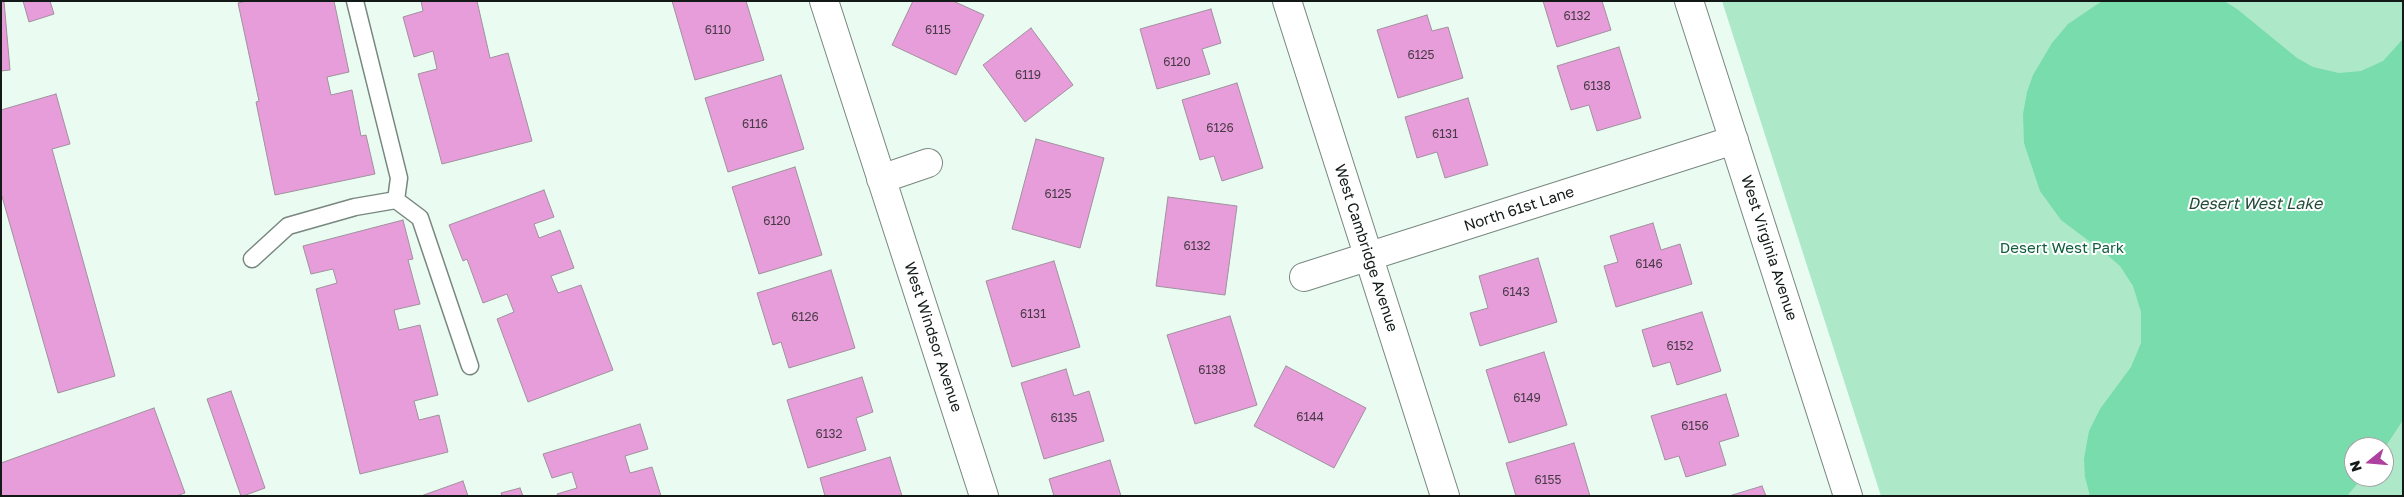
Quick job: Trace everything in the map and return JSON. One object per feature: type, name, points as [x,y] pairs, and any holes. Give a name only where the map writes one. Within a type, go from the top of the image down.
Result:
[{"type":"street","name":"West Windsor Avenue","points":[[824,1],[984,496]]},
{"type":"street","name":"West Cambridge Avenue","points":[[1287,1],[1445,496]]},
{"type":"street","name":"West Virginia Avenue","points":[[1689,1],[1848,496]]},
{"type":"street","name":"North 61st Lane","points":[[1304,277],[1734,140]]},
{"type":"street","points":[[881,179],[928,163]]},
{"type":"lane","points":[[355,1],[399,178],[396,200]]},
{"type":"lane","points":[[252,259],[288,226],[355,207],[396,200],[420,218],[470,366]]},
{"type":"green space","name":"Desert West Park","points":[[1722,1],[2403,1],[2403,496],[1881,496]]},
{"type":"water","name":"Desert West Lake","points":[[2102,1],[2224,1],[2237,9],[2297,58],[2313,67],[2339,73],[2361,71],[2383,61],[2403,39],[2403,420],[2392,437],[2344,437],[2344,487],[2355,487],[2347,496],[2090,496],[2085,477],[2084,459],[2089,431],[2100,409],[2131,367],[2141,343],[2141,312],[2133,286],[2120,266],[2061,220],[2040,191],[2024,143],[2023,114],[2027,92],[2033,75],[2052,43],[2068,24]]},
{"type":"building","points":[[1,1],[4,1],[10,70],[1,71]]},
{"type":"building","points":[[23,1],[50,1],[54,14],[29,22]]},
{"type":"building","points":[[247,1],[334,1],[349,72],[327,77],[331,95],[352,90],[361,136],[366,135],[375,174],[275,195],[256,102],[259,101],[238,3]]},
{"type":"building","points":[[421,1],[477,1],[490,58],[508,53],[532,141],[442,164],[418,74],[437,69],[433,51],[414,57],[403,17],[423,11]]},
{"type":"building","points":[[672,1],[746,1],[764,60],[695,80]]},
{"type":"building","points":[[913,1],[953,1],[984,15],[956,75],[892,45]]},
{"type":"building","points":[[1543,1],[1602,1],[1611,30],[1557,47]]},
{"type":"building","points":[[1211,9],[1221,43],[1202,49],[1210,74],[1157,89],[1140,29]]},
{"type":"building","points":[[1427,15],[1432,31],[1448,27],[1463,78],[1398,98],[1377,30]]},
{"type":"building","points":[[1031,28],[1073,85],[1025,122],[983,65]]},
{"type":"building","points":[[1619,47],[1641,118],[1597,131],[1589,105],[1571,110],[1557,66]]},
{"type":"building","points":[[781,75],[804,149],[728,172],[705,98]]},
{"type":"building","points":[[1237,83],[1263,168],[1222,181],[1214,156],[1200,160],[1182,100]]},
{"type":"building","points":[[56,94],[70,144],[52,149],[115,376],[58,393],[1,193],[1,110]]},
{"type":"building","points":[[1468,98],[1488,165],[1445,178],[1437,152],[1417,158],[1405,117]]},
{"type":"building","points":[[1036,139],[1104,158],[1080,248],[1012,229]]},
{"type":"building","points":[[795,167],[822,255],[759,274],[732,187]]},
{"type":"building","points":[[544,190],[554,217],[534,224],[539,238],[560,230],[574,268],[551,276],[558,293],[581,285],[613,370],[528,402],[497,319],[514,312],[507,294],[483,303],[467,259],[463,261],[449,225]]},
{"type":"building","points":[[1168,197],[1237,206],[1225,295],[1156,286]]},
{"type":"building","points":[[403,220],[413,259],[408,260],[420,304],[394,310],[399,330],[420,325],[438,395],[414,401],[419,420],[439,415],[448,452],[360,474],[316,289],[337,283],[333,269],[311,274],[303,246]]},
{"type":"building","points":[[1653,223],[1661,250],[1680,244],[1692,284],[1616,307],[1604,266],[1618,262],[1610,236]]},
{"type":"building","points":[[1538,258],[1557,322],[1480,346],[1470,313],[1488,308],[1479,276]]},
{"type":"building","points":[[1054,261],[1080,347],[1012,367],[986,281]]},
{"type":"building","points":[[831,270],[855,348],[789,368],[781,342],[773,345],[757,293]]},
{"type":"building","points":[[1702,312],[1721,371],[1677,385],[1670,362],[1653,367],[1642,330]]},
{"type":"building","points":[[1230,316],[1257,405],[1195,424],[1167,335]]},
{"type":"building","points":[[1544,352],[1567,425],[1509,443],[1486,370]]},
{"type":"building","points":[[1286,366],[1366,408],[1334,468],[1254,426]]},
{"type":"building","points":[[1066,369],[1074,396],[1089,391],[1104,441],[1044,459],[1021,383]]},
{"type":"building","points":[[862,377],[873,412],[856,418],[866,450],[808,468],[787,400]]},
{"type":"building","points":[[231,391],[265,488],[243,496],[241,496],[207,399]]},
{"type":"building","points":[[1726,394],[1739,436],[1719,442],[1726,465],[1686,477],[1679,456],[1665,460],[1651,416]]},
{"type":"building","points":[[154,408],[185,493],[176,496],[1,496],[1,463]]},
{"type":"building","points":[[640,424],[648,449],[625,456],[630,473],[652,467],[661,496],[558,496],[557,494],[577,488],[572,472],[552,478],[543,454]]},
{"type":"building","points":[[1574,443],[1590,496],[1516,496],[1506,463]]},
{"type":"building","points":[[890,457],[902,496],[825,496],[820,478]]},
{"type":"building","points":[[1110,460],[1121,496],[1054,496],[1049,479]]},
{"type":"building","points":[[463,481],[468,496],[421,496]]},
{"type":"building","points":[[1762,486],[1766,496],[1729,496]]},
{"type":"building","points":[[520,488],[523,496],[502,496],[501,493]]}]
